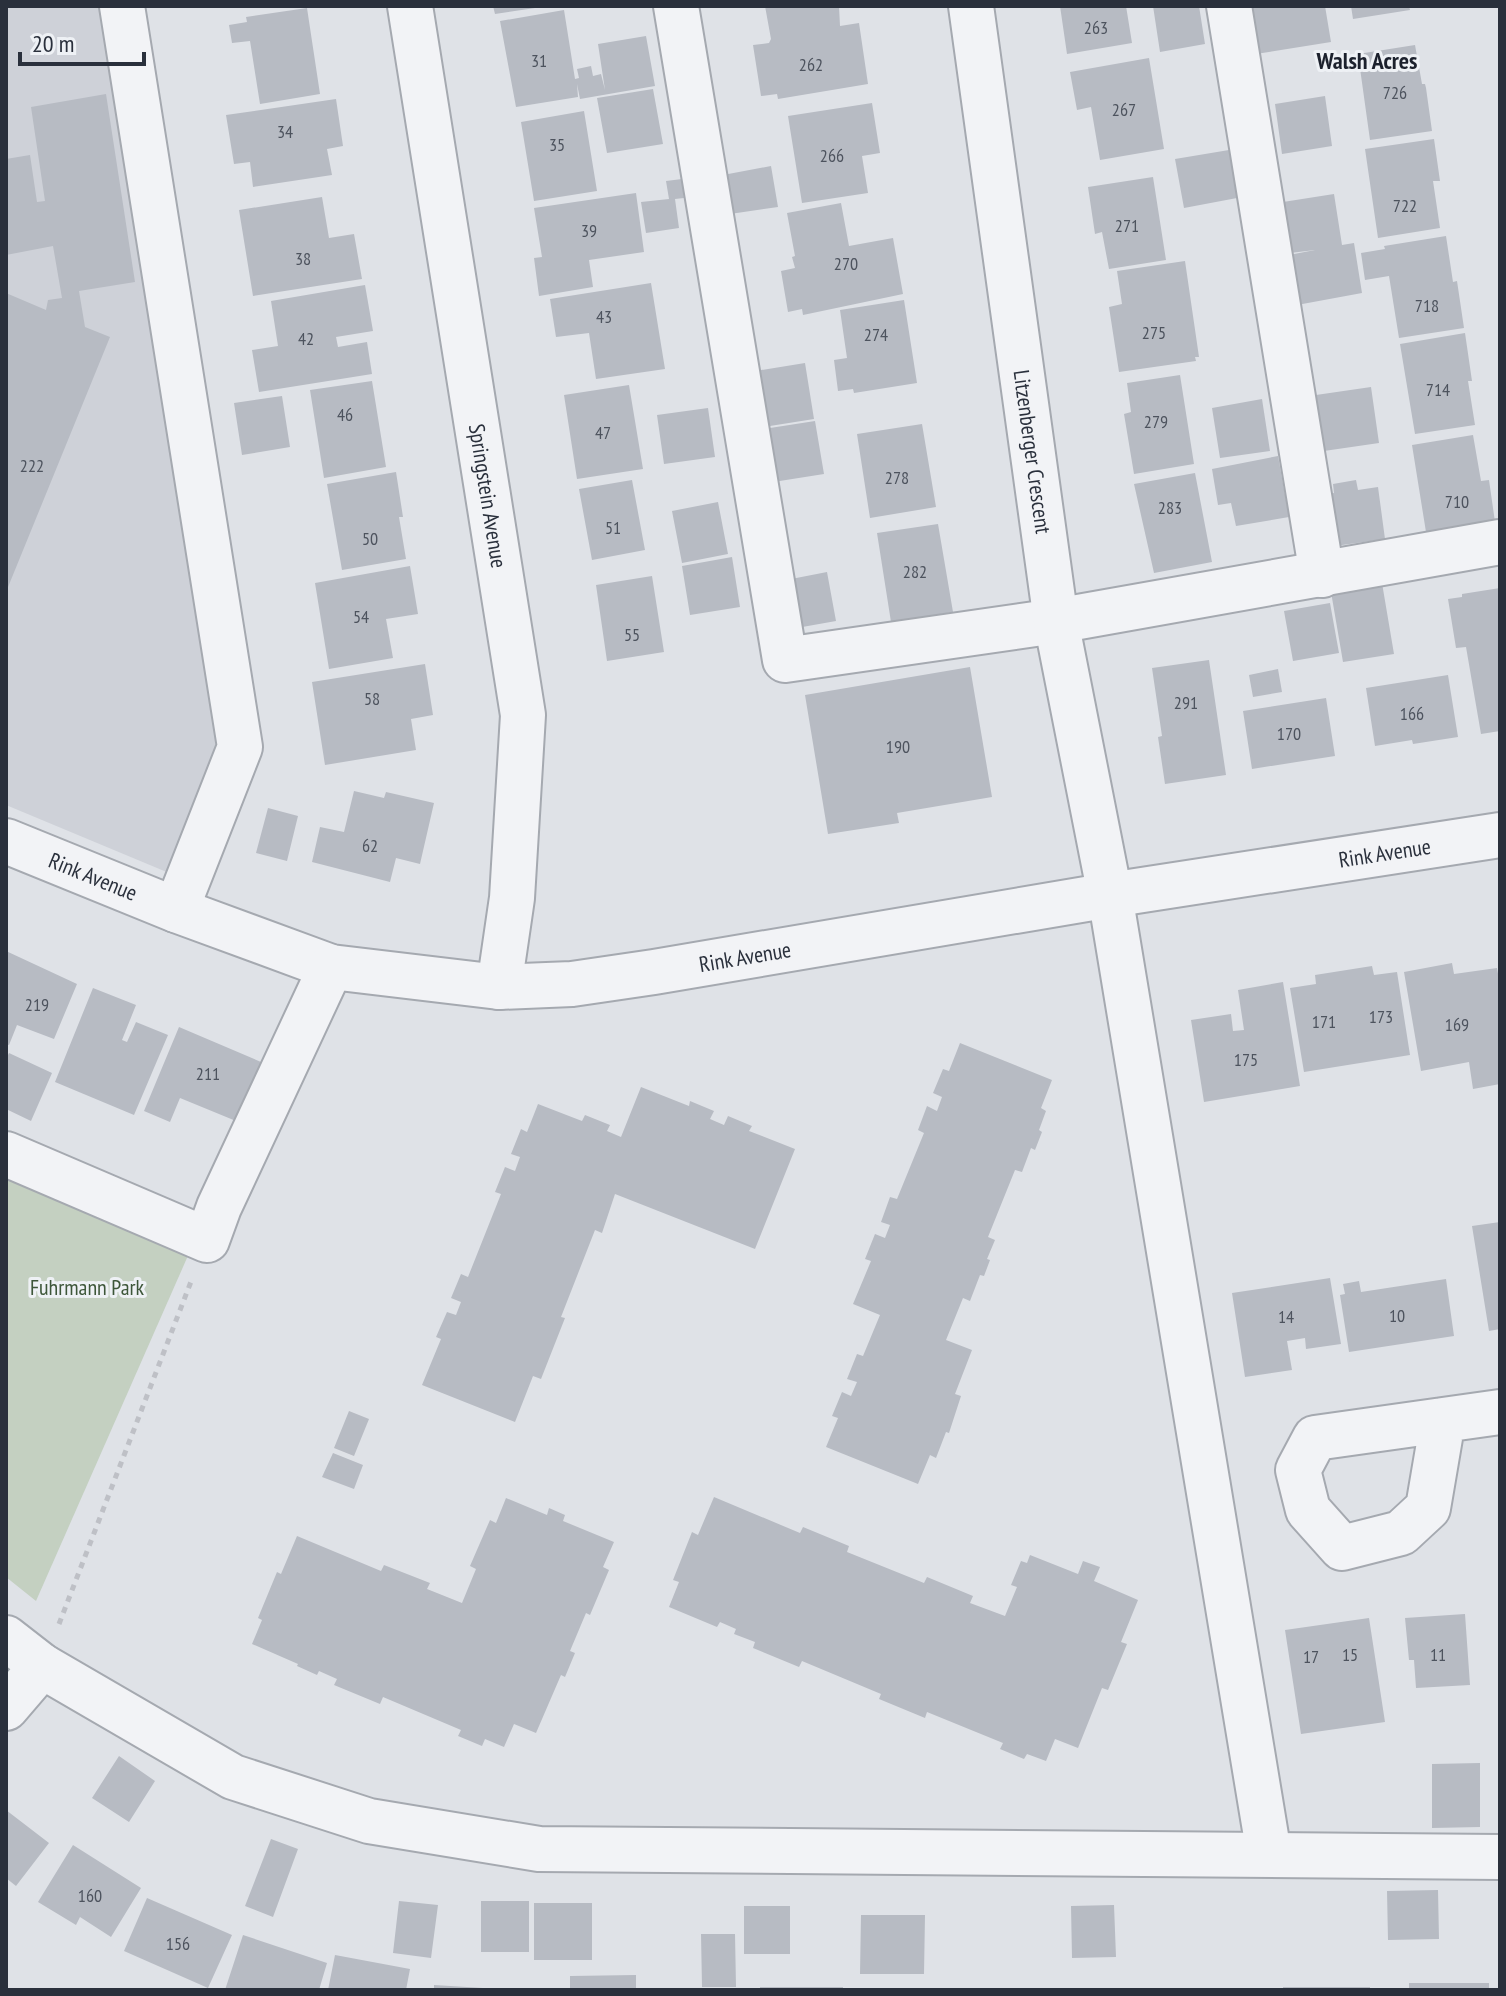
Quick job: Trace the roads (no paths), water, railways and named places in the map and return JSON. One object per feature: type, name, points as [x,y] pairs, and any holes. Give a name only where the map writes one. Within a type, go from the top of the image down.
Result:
[{"type":"street","points":[[122,6],[240,747],[176,910]]},
{"type":"street","name":"Springstein Avenue","points":[[410,6],[523,715],[512,898],[499,987]]},
{"type":"street","points":[[676,6],[785,660],[1056,621],[1500,542]]},
{"type":"street","name":"Litzenberger Crescent","points":[[971,6],[1056,621],[1110,895],[1269,1854]]},
{"type":"street","points":[[1229,6],[1322,575]]},
{"type":"street","name":"Rink Avenue","points":[[6,841],[176,910],[331,967],[499,987],[572,984],[654,972],[1110,895],[1500,835]]},
{"type":"street","points":[[6,1154],[207,1240],[219,1207],[331,967]]},
{"type":"street","points":[[1443,1420],[1500,1412]]},
{"type":"street","points":[[6,1638],[42,1666],[233,1777],[369,1821],[539,1849],[1500,1857]]},
{"type":"street","points":[[6,1708],[42,1666]]},
{"type":"district","name":"Walsh Acres","points":[[1367,60]]},
{"type":"park label","name":"Fuhrmann Park","points":[[87,1287]]}]
